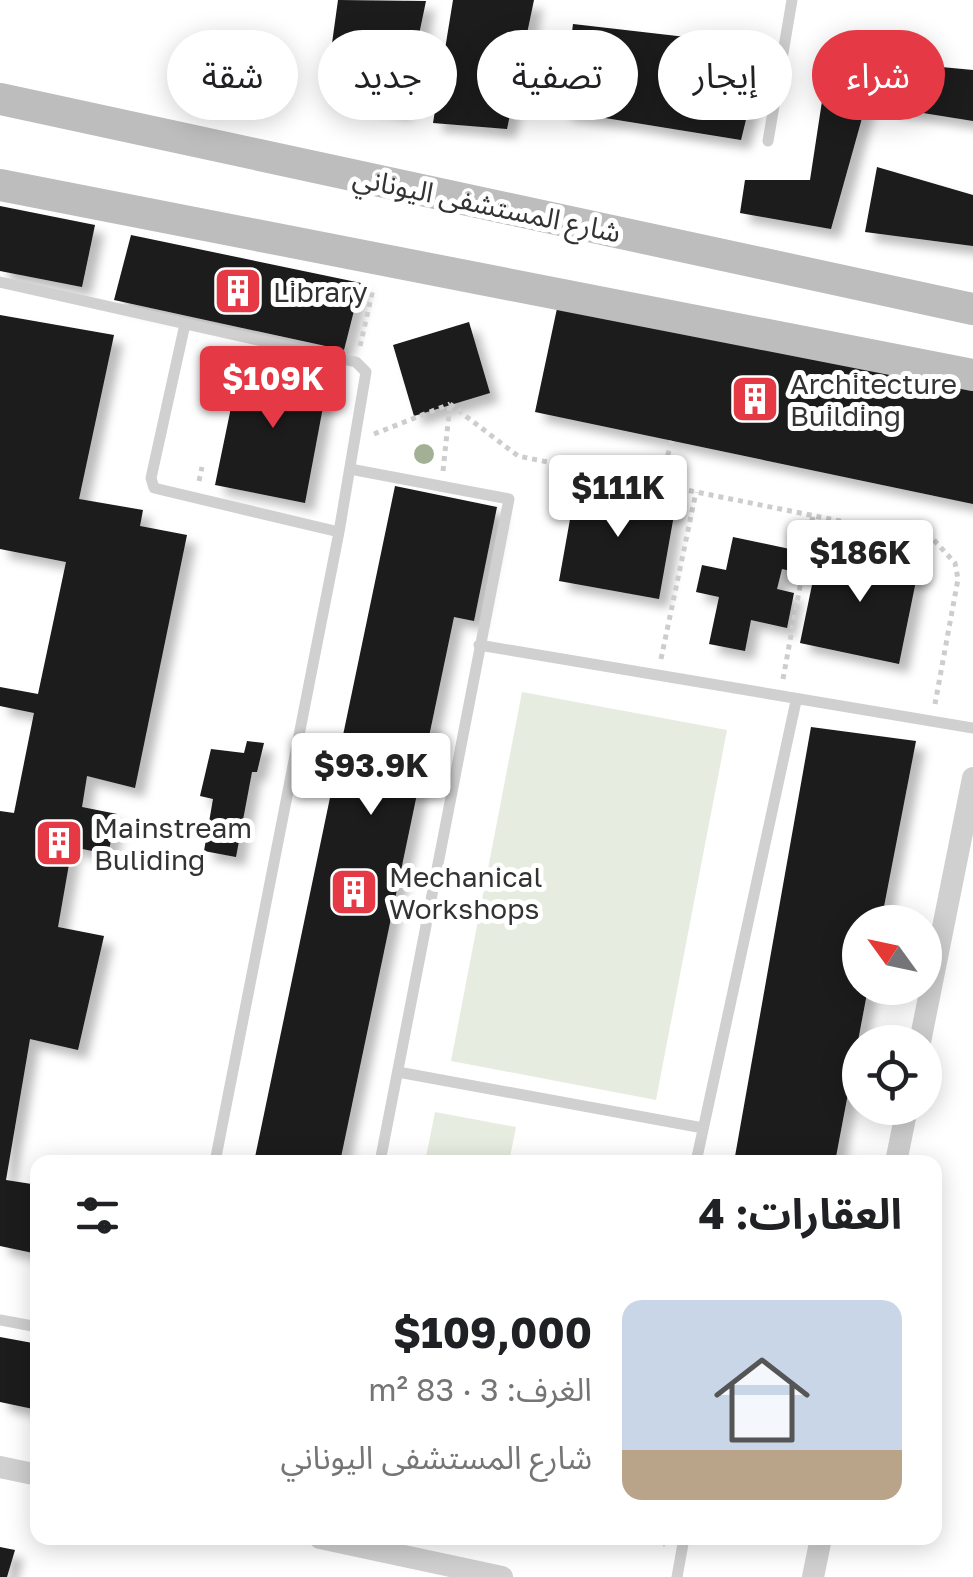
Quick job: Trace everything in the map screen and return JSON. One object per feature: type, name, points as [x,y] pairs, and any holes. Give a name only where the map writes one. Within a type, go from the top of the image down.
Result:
[{"type":"street","name":"شارع المستشفى اليوناني","points":[[0,100],[973,309]]},
{"type":"street","points":[[0,185],[973,375]]},
{"type":"street","points":[[923,1025],[973,778]]},
{"type":"street","points":[[897,1155],[904,1125]]},
{"type":"street","points":[[0,1467],[30,1473]]},
{"type":"street","points":[[353,1545],[502,1577]]},
{"type":"street","points":[[813,1577],[820,1545]]},
{"type":"lane","points":[[768,142],[792,0]]},
{"type":"lane","points":[[0,282],[362,366],[366,378],[216,1155]]},
{"type":"lane","points":[[185,324],[151,478],[154,488],[339,532]]},
{"type":"lane","points":[[350,469],[508,499],[381,1155]]},
{"type":"lane","points":[[479,645],[973,728]]},
{"type":"lane","points":[[697,1155],[796,701]]},
{"type":"lane","points":[[398,1072],[703,1128]]},
{"type":"lane","points":[[0,1320],[30,1326]]},
{"type":"lane","points":[[677,1577],[682,1545]]},
{"type":"path","points":[[361,340],[374,285]]},
{"type":"path","points":[[355,441],[450,404]]},
{"type":"path","points":[[450,404],[518,456],[934,540],[955,563],[958,578],[932,721]]},
{"type":"path","points":[[441,487],[450,404]]},
{"type":"path","points":[[659,484],[672,441]]},
{"type":"path","points":[[657,676],[696,492]]},
{"type":"path","points":[[779,698],[813,515]]},
{"type":"shaded area","points":[[522,692],[727,730],[656,1100],[451,1061]]},
{"type":"shaded area","points":[[435,1112],[516,1127],[510,1155],[426,1155]]},
{"type":"building","points":[[338,0],[426,1],[420,30],[334,30]]},
{"type":"building","points":[[453,0],[534,0],[528,30],[477,30],[477,120],[509,120],[507,129],[433,123],[457,120],[457,30],[448,30]]},
{"type":"building","points":[[573,24],[625,30],[572,30]]},
{"type":"building","points":[[638,31],[658,34],[658,120],[746,120],[741,140],[618,120],[638,120]]},
{"type":"building","points":[[945,67],[973,70],[973,121],[945,117]]},
{"type":"building","points":[[819,120],[861,120],[831,229],[740,213],[745,180],[810,180]]},
{"type":"building","points":[[877,167],[973,195],[973,246],[865,232]]},
{"type":"building","points":[[0,206],[95,225],[82,287],[0,271]]},
{"type":"building","name":"Library","points":[[131,235],[361,283],[344,350],[114,300]]},
{"type":"building","name":"Architecture Building","points":[[559,299],[973,386],[973,504],[535,412]]},
{"type":"building","name":"Mainstream Buliding","points":[[0,315],[114,335],[79,499],[143,510],[140,526],[187,535],[135,788],[87,776],[82,807],[117,814],[108,854],[72,847],[58,927],[104,936],[78,1050],[30,1039],[6,1180],[30,1184],[30,1252],[0,1246],[0,811],[14,813],[34,713],[0,706],[0,687],[38,694],[66,562],[0,549]]},
{"type":"building","points":[[469,322],[490,393],[414,416],[393,345]]},
{"type":"building","points":[[241,359],[329,375],[305,503],[215,485]]},
{"type":"building","points":[[577,480],[677,498],[659,599],[559,581]]},
{"type":"building","name":"Mechanical Workshops","points":[[395,486],[497,507],[474,621],[454,617],[341,1155],[255,1155]]},
{"type":"building","points":[[733,537],[804,552],[800,573],[782,569],[777,589],[794,593],[787,628],[751,620],[745,651],[709,644],[719,597],[696,592],[702,565],[726,570]]},
{"type":"building","points":[[820,546],[919,566],[899,664],[800,643]]},
{"type":"building","points":[[811,727],[916,741],[884,905],[842,905],[842,1005],[865,1005],[861,1025],[842,1025],[842,1125],[836,1155],[735,1155]]},
{"type":"building","points":[[247,741],[264,743],[257,772],[252,772],[236,857],[204,851],[213,799],[200,796],[211,749],[244,753]]},
{"type":"building","points":[[0,1337],[30,1343],[30,1408],[0,1402]]},
{"type":"building","points":[[0,1547],[15,1550],[7,1577],[0,1577]]},
{"type":"place","name":"Library","points":[[238,291]]},
{"type":"place","name":"Architecture Building","points":[[755,399]]},
{"type":"place","name":"Mainstream Buliding","points":[[59,843]]},
{"type":"place","name":"Mechanical Workshops","points":[[354,892]]}]
